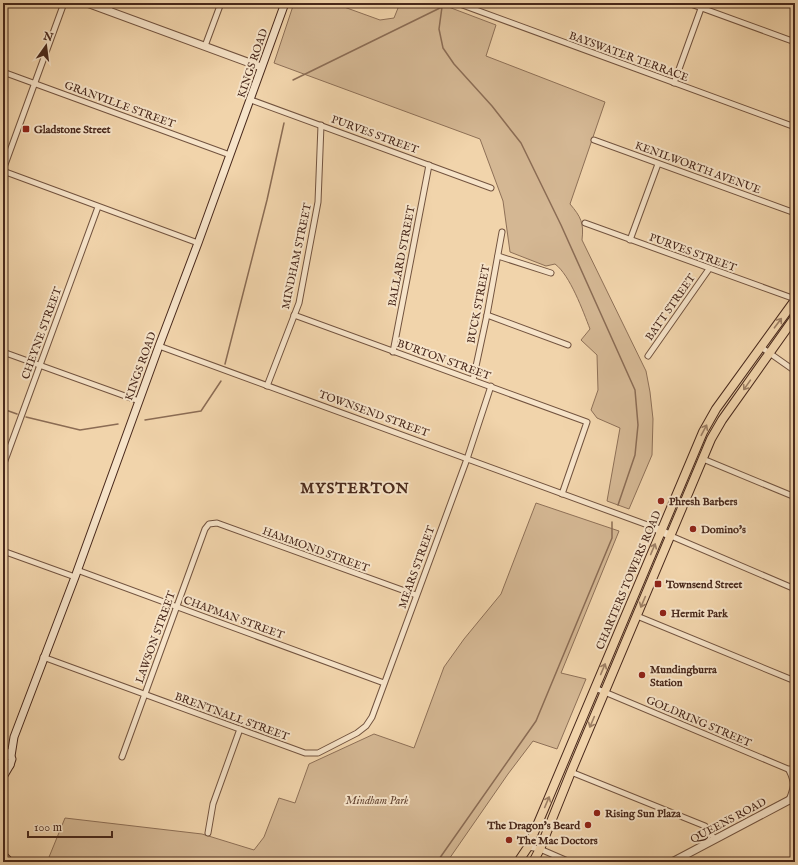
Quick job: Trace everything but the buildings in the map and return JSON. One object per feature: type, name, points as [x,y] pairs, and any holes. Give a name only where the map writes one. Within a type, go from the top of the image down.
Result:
[{"type":"main road","points":[[87,3],[261,67]]},
{"type":"main road","name":"KINGS ROAD","points":[[10,764],[12,762],[11,756],[14,737],[43,657],[76,574],[251,100],[261,67],[285,3]]},
{"type":"main road","name":"CHARTERS TOWERS ROAD","points":[[518,862],[528,847],[703,432],[716,409],[795,300]]},
{"type":"main road","name":"CHARTERS TOWERS ROAD","points":[[533,862],[540,849],[711,439],[719,425],[795,317]]},
{"type":"main road","name":"TOWNSEND STREET","points":[[653,527],[671,536]]},
{"type":"main road","name":"KINGS ROAD","points":[[3,751],[14,737]]},
{"type":"main road","points":[[3,751],[7,751],[11,756]]},
{"type":"main road","points":[[3,768],[10,764]]},
{"type":"main road","points":[[3,777],[10,764]]},
{"type":"main road","points":[[792,771],[795,784],[793,798]]},
{"type":"main road","name":"QUEENS ROAD","points":[[672,862],[793,798]]},
{"type":"main road","points":[[3,855],[10,862]]},
{"type":"street","points":[[64,3],[3,171],[198,243]]},
{"type":"street","points":[[108,11],[111,3]]},
{"type":"street","points":[[205,46],[221,3]]},
{"type":"street","name":"BAYSWATER TERRACE","points":[[457,3],[795,127]]},
{"type":"street","points":[[688,3],[702,5],[795,42]]},
{"type":"street","points":[[674,82],[702,5]]},
{"type":"street","name":"GRANVILLE STREET","points":[[3,72],[230,155]]},
{"type":"street","name":"PURVES STREET","points":[[251,100],[491,188]]},
{"type":"street","name":"MINDHAM STREET","points":[[267,386],[298,303],[318,202],[321,125]]},
{"type":"street","name":"KENILWORTH AVENUE","points":[[594,140],[795,212]]},
{"type":"street","points":[[630,240],[658,164]]},
{"type":"street","name":"BALLARD STREET","points":[[393,352],[429,165]]},
{"type":"street","name":"CHEYNE STREET","points":[[3,466],[98,206]]},
{"type":"street","name":"PURVES STREET","points":[[585,223],[795,300]]},
{"type":"street","name":"BUCK STREET","points":[[473,380],[487,315],[502,232]]},
{"type":"street","points":[[498,256],[551,273]]},
{"type":"street","name":"BATT STREET","points":[[648,356],[709,269]]},
{"type":"street","name":"BURTON STREET","points":[[294,315],[587,422],[562,494]]},
{"type":"street","points":[[487,315],[568,345]]},
{"type":"street","name":"TOWNSEND STREET","points":[[159,346],[653,527]]},
{"type":"street","points":[[760,347],[795,371]]},
{"type":"street","points":[[3,352],[139,401]]},
{"type":"street","name":"MEARS STREET","points":[[384,683],[466,459],[491,386]]},
{"type":"street","points":[[703,459],[795,497]]},
{"type":"street","name":"HAMMOND STREET","points":[[209,524],[216,523],[416,595]]},
{"type":"street","name":"LAWSON STREET","points":[[122,757],[205,529],[209,524]]},
{"type":"street","points":[[671,536],[795,589]]},
{"type":"street","name":"CHAPMAN STREET","points":[[3,551],[177,607],[384,683]]},
{"type":"street","points":[[637,616],[795,681]]},
{"type":"street","name":"BRENTNALL STREET","points":[[43,657],[298,751],[312,754],[318,753],[357,733],[366,726],[372,716],[384,683]]},
{"type":"street","name":"GOLDRING STREET","points":[[595,688],[792,771]]},
{"type":"street","points":[[208,833],[213,804],[240,729]]},
{"type":"street","points":[[571,772],[705,826],[714,839]]},
{"type":"street","points":[[528,847],[540,849],[570,862]]},
{"type":"green space","points":[[294,3],[333,3],[380,20],[394,18],[400,3],[438,3],[496,25],[486,56],[605,102],[570,204],[581,220],[583,229],[582,240],[646,371],[653,419],[652,455],[629,509],[607,501],[620,428],[597,418],[591,410],[598,390],[597,355],[581,340],[590,329],[584,313],[566,276],[555,264],[546,266],[510,252],[503,201],[480,139],[274,63]]},
{"type":"green space","name":"Mindham Park","points":[[536,503],[619,531],[561,673],[586,679],[557,749],[533,741],[508,774],[447,862],[47,862],[65,818],[202,834],[254,850],[264,837],[279,798],[295,803],[309,764],[374,734],[414,748],[444,667],[464,639],[501,594]]},
{"type":"waterway","points":[[442,7],[439,29],[443,48],[454,64],[492,106],[521,143],[561,225],[635,390],[638,425],[635,455],[618,505]]},
{"type":"waterway","points":[[293,80],[442,7]]},
{"type":"waterway","points":[[225,364],[267,200],[284,123]]},
{"type":"waterway","points":[[145,420],[201,411],[221,381]]},
{"type":"waterway","points":[[3,409],[17,414]]},
{"type":"waterway","points":[[26,417],[80,430],[118,424]]},
{"type":"waterway","points":[[437,862],[536,721],[612,538],[612,522]]},
{"type":"place","name":"Gladstone Street","points":[[26,129]]},
{"type":"place","name":"Phresh Barbers","points":[[661,501]]},
{"type":"place","name":"Domino's","points":[[693,529]]},
{"type":"place","name":"Townsend Street","points":[[658,584]]},
{"type":"place","name":"Hermit Park","points":[[663,613]]},
{"type":"place","name":"Mundingburra Station","points":[[642,675]]},
{"type":"place","name":"Rising Sun Plaza","points":[[597,813]]},
{"type":"place","name":"The Dragon's Beard","points":[[588,825]]},
{"type":"place","name":"The Mac Doctors","points":[[509,840]]},
{"type":"district","name":"MYSTERTON","points":[[355,488]]}]
